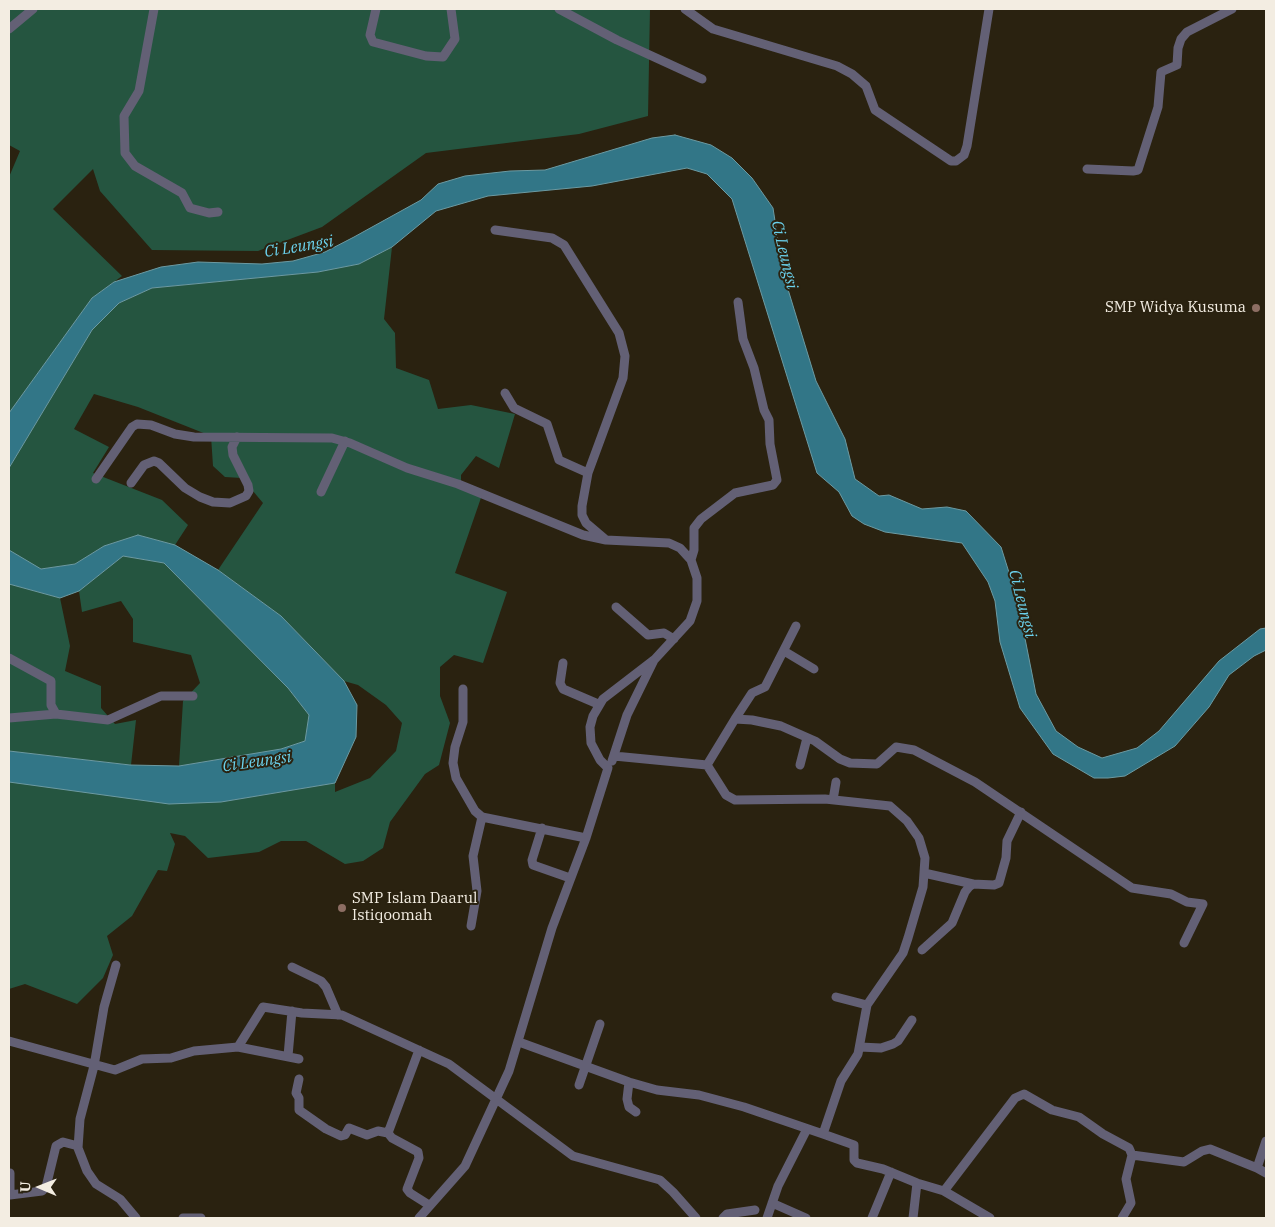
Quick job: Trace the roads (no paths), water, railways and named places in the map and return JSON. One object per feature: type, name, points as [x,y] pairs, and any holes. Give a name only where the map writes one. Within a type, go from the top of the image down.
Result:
[{"type":"street","points":[[9,29],[33,9]]},
{"type":"street","points":[[154,9],[139,91],[124,116],[125,153],[135,166],[182,193],[190,208],[209,213],[218,212]]},
{"type":"street","points":[[376,9],[370,35],[373,42],[426,56],[443,57],[455,39],[451,9]]},
{"type":"street","points":[[560,9],[617,40],[702,79]]},
{"type":"street","points":[[685,9],[713,29],[837,66],[852,74],[866,86],[875,110],[944,156],[956,161],[964,155],[967,146],[989,9]]},
{"type":"street","points":[[1087,169],[1133,172],[1138,170],[1158,106],[1161,72],[1178,63],[1178,48],[1181,39],[1187,32],[1232,9]]},
{"type":"street","points":[[495,230],[552,238],[564,245],[619,333],[625,356],[623,378],[588,473],[582,506],[582,515],[586,523],[606,540]]},
{"type":"street","points":[[691,560],[694,550],[694,528],[701,519],[734,493],[773,485],[777,480],[770,444],[769,420],[764,410],[754,368],[743,339],[738,302]]},
{"type":"street","points":[[505,393],[514,408],[546,424],[559,460],[588,473]]},
{"type":"street","points":[[96,480],[132,427],[137,424],[151,424],[167,432],[189,437],[332,438],[344,441],[392,463],[458,484],[583,536],[606,540],[669,543],[680,548],[691,560],[697,578],[698,601],[690,621],[655,660],[598,704],[592,716],[590,735],[600,760],[608,768]]},
{"type":"street","points":[[131,483],[144,465],[154,461],[159,463],[185,488],[200,497],[213,502],[230,503],[246,496],[249,491],[248,485],[232,455],[232,447],[237,437]]},
{"type":"street","points":[[321,492],[344,441]]},
{"type":"street","points":[[616,607],[648,635],[664,633],[674,639]]},
{"type":"street","points":[[707,765],[752,693],[766,686],[796,626]]},
{"type":"street","points":[[784,651],[814,669]]},
{"type":"street","points":[[9,658],[52,680],[52,710],[56,714]]},
{"type":"street","points":[[419,1218],[448,1188],[465,1166],[509,1071],[552,928],[586,838],[608,768],[614,756],[627,716],[655,660]]},
{"type":"street","points":[[563,663],[560,683],[563,689],[598,704]]},
{"type":"street","points":[[463,689],[463,722],[455,747],[453,763],[456,778],[474,811],[482,816],[586,838]]},
{"type":"street","points":[[9,718],[56,714],[108,720],[161,696],[193,696]]},
{"type":"street","points":[[735,719],[752,720],[781,726],[827,748],[845,762],[863,765],[877,764],[896,747],[914,750],[976,782],[1132,888],[1171,894],[1184,900],[1203,904],[1184,944]]},
{"type":"street","points":[[800,765],[807,738]]},
{"type":"street","points":[[614,756],[707,765]]},
{"type":"street","points":[[707,765],[726,795],[731,799],[833,800],[884,805],[895,809],[907,821],[919,838],[925,858],[920,901],[903,953],[867,1005],[860,1047],[852,1065],[841,1081],[823,1134]]},
{"type":"street","points":[[833,800],[836,782]]},
{"type":"street","points":[[924,873],[973,884],[994,885],[999,883],[1006,858],[1005,846],[1020,812]]},
{"type":"street","points":[[471,926],[477,891],[473,856],[482,816]]},
{"type":"street","points":[[542,828],[532,860],[533,865],[570,878]]},
{"type":"street","points":[[922,950],[952,922],[965,892],[973,884]]},
{"type":"street","points":[[116,966],[104,1007],[94,1066],[80,1119],[78,1146],[84,1166],[96,1184],[120,1199],[136,1218]]},
{"type":"street","points":[[292,967],[321,981],[326,987],[338,1015]]},
{"type":"street","points":[[836,997],[867,1005]]},
{"type":"street","points":[[238,1047],[262,1007],[338,1015],[448,1064],[574,1156],[660,1180],[696,1218]]},
{"type":"street","points":[[288,1056],[292,1011]]},
{"type":"street","points":[[860,1047],[881,1048],[893,1044],[912,1020]]},
{"type":"street","points":[[579,1085],[600,1024]]},
{"type":"street","points":[[9,1041],[94,1066],[115,1070],[142,1059],[170,1058],[194,1051],[238,1047],[299,1059]]},
{"type":"street","points":[[519,1042],[629,1082],[657,1090],[715,1099],[854,1145],[854,1160],[857,1163],[891,1172],[917,1183],[944,1191],[990,1218]]},
{"type":"street","points":[[388,1133],[419,1050]]},
{"type":"street","points":[[299,1079],[296,1093],[299,1098],[299,1110],[326,1129],[341,1136],[345,1135],[349,1128],[367,1136],[378,1131],[388,1133],[392,1138],[415,1150],[419,1154],[407,1188],[410,1193],[430,1205]]},
{"type":"street","points":[[629,1082],[628,1104],[636,1112]]},
{"type":"street","points":[[944,1191],[990,1129],[1021,1094],[1028,1095],[1052,1110],[1079,1117],[1103,1134],[1126,1145],[1132,1155],[1126,1179],[1131,1203],[1122,1218]]},
{"type":"street","points":[[767,1218],[772,1203],[807,1129]]},
{"type":"street","points":[[10,1173],[10,1195],[42,1191],[46,1187],[56,1146],[63,1142],[78,1146]]},
{"type":"street","points":[[1258,1168],[1266,1142]]},
{"type":"street","points":[[1132,1155],[1184,1162],[1202,1150],[1210,1149],[1266,1173]]},
{"type":"street","points":[[872,1218],[891,1172]]},
{"type":"street","points":[[913,1218],[917,1183]]},
{"type":"street","points":[[772,1203],[806,1218]]},
{"type":"street","points":[[723,1218],[727,1214],[754,1210]]},
{"type":"street","points":[[183,1218],[202,1218]]},
{"type":"water","points":[[675,135],[711,145],[732,158],[752,178],[773,208],[783,273],[816,381],[845,439],[855,479],[879,496],[889,495],[922,509],[947,507],[966,511],[1001,547],[1017,598],[1036,694],[1056,731],[1078,747],[1102,758],[1137,748],[1159,731],[1219,661],[1260,629],[1266,628],[1266,650],[1254,656],[1229,675],[1209,707],[1175,746],[1125,776],[1108,778],[1094,778],[1053,754],[1020,708],[1000,642],[995,601],[988,582],[962,543],[885,532],[864,524],[852,516],[839,492],[817,473],[732,199],[707,174],[687,168],[592,186],[488,196],[436,211],[392,247],[359,264],[318,272],[152,288],[119,303],[92,330],[9,468],[9,413],[92,298],[114,282],[161,267],[198,262],[262,264],[293,261],[325,252],[354,237],[421,200],[438,184],[465,176],[510,171],[545,170],[652,138]]},
{"type":"water","name":"Ci Leungsi","points":[[138,535],[175,545],[218,570],[281,616],[344,681],[357,705],[356,737],[335,783],[221,802],[169,804],[9,782],[9,751],[130,765],[179,766],[281,749],[305,741],[309,715],[288,688],[164,563],[123,556],[79,591],[60,598],[9,584],[9,550],[41,569],[75,564],[104,546]]},
{"type":"place","name":"SMP Widya Kusuma","points":[[1256,308]]},
{"type":"place","name":"SMP Islam Daarul Istiqoomah","points":[[342,908]]}]
